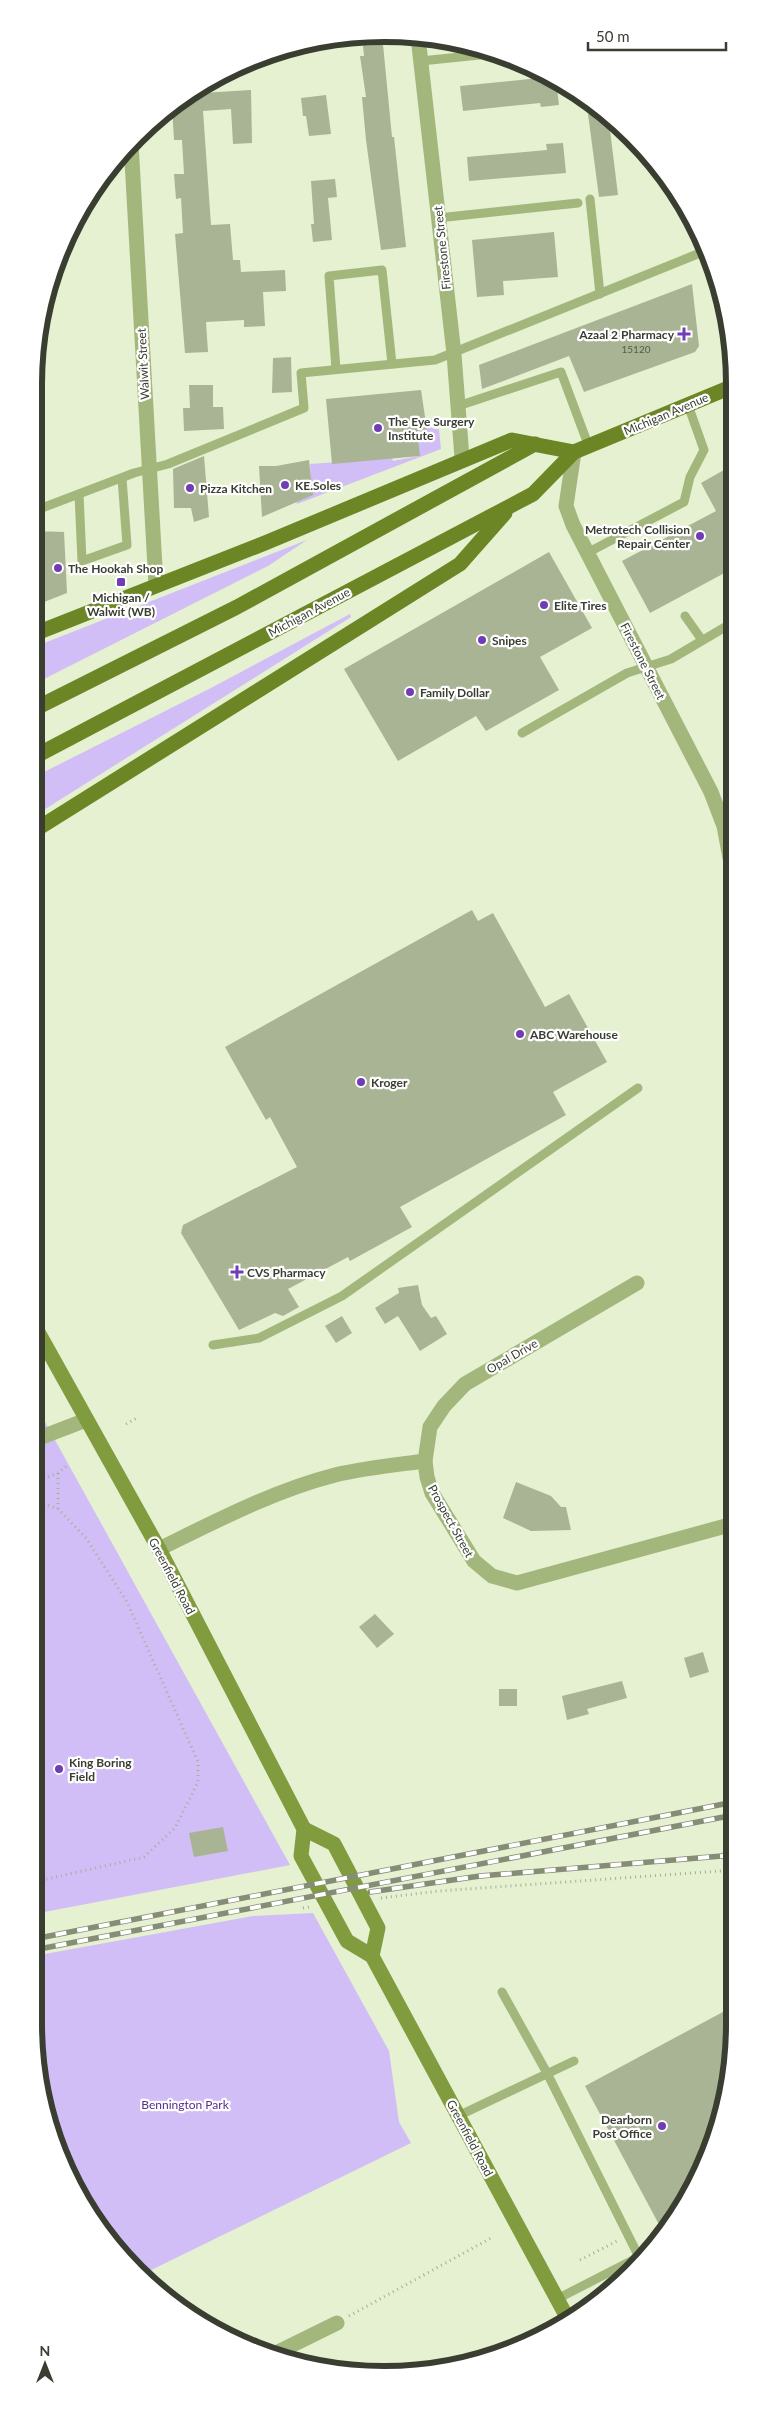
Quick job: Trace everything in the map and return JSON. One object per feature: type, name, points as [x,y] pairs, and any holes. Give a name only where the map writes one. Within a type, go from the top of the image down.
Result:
[{"type":"main road","name":"Michigan Avenue","points":[[42,753],[511,506],[532,494],[574,452],[726,389]]},
{"type":"main road","points":[[42,631],[265,543],[462,458],[512,440],[574,452]]},
{"type":"main road","points":[[42,705],[237,606],[535,444]]},
{"type":"main road","points":[[42,826],[460,564],[511,506]]},
{"type":"main road","name":"Greenfield Road","points":[[42,1340],[158,1550],[304,1830]]},
{"type":"main road","points":[[304,1830],[334,1844],[378,1928],[372,1956],[347,1941],[302,1856],[304,1830]]},
{"type":"main road","name":"Greenfield Road","points":[[372,1956],[566,2314]]},
{"type":"street","name":"Firestone Street","points":[[419,44],[454,354],[462,458]]},
{"type":"street","name":"Walwit Street","points":[[132,154],[156,585]]},
{"type":"street","name":"Firestone Street","points":[[574,452],[566,506],[587,553],[711,792],[724,826],[726,837]]},
{"type":"street","name":"Opal Drive","points":[[425,1460],[430,1427],[444,1406],[465,1384],[637,1283]]},
{"type":"street","points":[[42,1437],[86,1420]]},
{"type":"street","name":"Prospect Street","points":[[425,1460],[432,1493],[474,1561],[492,1576],[504,1581],[517,1583],[531,1581],[726,1526]]},
{"type":"street","points":[[158,1550],[246,1506],[311,1482],[367,1468],[425,1460]]},
{"type":"street","points":[[281,2350],[336,2323]]},
{"type":"lane","points":[[421,61],[476,55]]},
{"type":"lane","points":[[590,200],[600,294]]},
{"type":"lane","points":[[438,218],[578,203]]},
{"type":"lane","points":[[42,507],[122,478],[168,464],[304,408],[301,372],[435,360],[454,354],[700,253]]},
{"type":"lane","points":[[336,369],[329,276],[382,270],[392,364]]},
{"type":"lane","points":[[458,406],[561,372],[589,447]]},
{"type":"lane","points":[[587,553],[684,502],[690,477],[704,450],[688,405]]},
{"type":"lane","points":[[79,494],[82,561],[127,545],[122,478]]},
{"type":"lane","points":[[685,616],[702,640]]},
{"type":"lane","points":[[522,733],[627,673],[671,659],[726,626]]},
{"type":"lane","points":[[213,1345],[259,1338],[342,1296],[638,1088]]},
{"type":"lane","points":[[502,1992],[547,2073],[637,2254]]},
{"type":"lane","points":[[458,2116],[574,2061]]},
{"type":"lane","points":[[557,2299],[629,2262]]},
{"type":"path","points":[[426,421],[440,420]]},
{"type":"path","points":[[126,1424],[137,1418]]},
{"type":"path","points":[[42,1479],[58,1473],[69,1464]]},
{"type":"path","points":[[58,1473],[58,1509]]},
{"type":"path","points":[[42,1503],[58,1509],[86,1538],[127,1602],[198,1762],[198,1782],[175,1828],[144,1857],[42,1880]]},
{"type":"path","points":[[375,1899],[408,1894],[726,1871]]},
{"type":"path","points":[[336,2323],[493,2236]]},
{"type":"path","points":[[580,2260],[618,2240]]},
{"type":"green space","points":[[427,425],[434,429],[439,429],[441,449],[297,504],[296,501],[312,495],[310,464],[392,458],[393,461],[419,456],[417,434],[420,431],[427,430]]},
{"type":"green space","points":[[307,540],[268,566],[42,680],[42,644]]},
{"type":"green space","points":[[350,614],[351,617],[42,811],[42,773],[211,688]]},
{"type":"green space","points":[[42,1416],[290,1865],[42,1912]]},
{"type":"green space","name":"Bennington Park","points":[[313,1913],[389,2051],[399,2122],[411,2143],[148,2271],[127,2250],[100,2215],[68,2156],[54,2113],[45,2070],[42,2025],[42,1955],[253,1916]]},
{"type":"building","points":[[383,42],[392,137],[394,137],[406,247],[381,250],[362,97],[366,97],[360,56],[364,56],[363,43]]},
{"type":"building","points":[[536,78],[557,89],[559,105],[541,107],[540,103],[463,111],[460,86]]},
{"type":"building","points":[[251,90],[252,143],[233,144],[231,109],[203,111],[211,225],[230,224],[233,260],[240,260],[241,272],[285,270],[286,291],[263,292],[265,326],[244,327],[244,320],[206,322],[208,352],[185,353],[175,234],[183,233],[181,198],[176,199],[174,174],[184,174],[182,140],[174,140],[173,116],[194,100],[205,93]]},
{"type":"building","points":[[326,95],[331,134],[309,136],[306,116],[303,116],[301,98]]},
{"type":"building","points":[[592,113],[610,128],[618,195],[599,197],[588,114]]},
{"type":"building","points":[[563,143],[566,173],[469,181],[467,157],[547,150],[546,144]]},
{"type":"building","points":[[335,179],[337,197],[328,198],[332,240],[313,242],[311,224],[314,224],[311,181]]},
{"type":"building","points":[[554,232],[558,277],[503,281],[504,295],[477,297],[472,240]]},
{"type":"building","points":[[692,284],[699,346],[695,352],[584,392],[569,356],[482,389],[479,365]]},
{"type":"building","points":[[291,357],[292,392],[272,393],[273,358]]},
{"type":"building","points":[[189,385],[213,385],[213,407],[223,407],[224,429],[184,431],[183,408],[190,408]]},
{"type":"building","name":"The Eye Surgery Institute","points":[[421,390],[427,430],[417,431],[420,456],[332,464],[326,399]]},
{"type":"building","name":"Pizza Kitchen","points":[[204,456],[209,517],[194,522],[191,508],[174,508],[173,469]]},
{"type":"building","points":[[309,460],[313,495],[262,517],[259,466],[276,466]]},
{"type":"building","name":"Metrotech Collision Repair Center","points":[[726,469],[726,572],[650,613],[622,561],[716,511],[701,483]]},
{"type":"building","name":"The Hookah Shop","points":[[42,531],[64,532],[67,593],[42,603]]},
{"type":"building","points":[[549,552],[592,628],[540,657],[559,690],[486,731],[476,716],[398,761],[344,669]]},
{"type":"building","points":[[472,910],[478,921],[493,913],[545,1007],[569,994],[607,1062],[553,1092],[566,1115],[400,1207],[412,1227],[350,1261],[348,1257],[288,1289],[299,1307],[283,1316],[275,1313],[239,1330],[181,1233],[183,1225],[297,1167],[270,1117],[266,1120],[225,1047]]},
{"type":"building","points":[[418,1285],[422,1305],[431,1318],[436,1316],[447,1334],[420,1351],[398,1316],[385,1324],[375,1308],[399,1293],[398,1288]]},
{"type":"building","points":[[342,1316],[352,1333],[336,1343],[325,1326]]},
{"type":"building","points":[[516,1482],[551,1496],[561,1507],[566,1507],[571,1530],[531,1531],[503,1518]]},
{"type":"building","points":[[375,1614],[394,1634],[377,1648],[359,1627]]},
{"type":"building","points":[[703,1652],[709,1672],[690,1678],[684,1658]]},
{"type":"building","points":[[622,1681],[627,1698],[587,1709],[589,1714],[567,1720],[562,1696]]},
{"type":"building","points":[[499,1689],[517,1689],[517,1706],[499,1706]]},
{"type":"building","points":[[223,1827],[228,1851],[194,1857],[189,1833]]},
{"type":"building","name":"Dearborn Post Office","points":[[726,2010],[723,2070],[714,2113],[700,2156],[680,2196],[660,2226],[585,2086]]},
{"type":"railway","points":[[42,1937],[726,1804]]},
{"type":"railway","points":[[42,1948],[726,1817]]},
{"type":"railway","points":[[370,1892],[480,1876],[726,1856]]},
{"type":"place","name":"Azaal 2 Pharmacy","points":[[684,334]]},
{"type":"place","name":"The Eye Surgery Institute","points":[[378,428]]},
{"type":"place","name":"KE.Soles","points":[[285,485]]},
{"type":"place","name":"Pizza Kitchen","points":[[190,488]]},
{"type":"place","name":"Metrotech Collision Repair Center","points":[[700,536]]},
{"type":"place","name":"The Hookah Shop","points":[[58,568]]},
{"type":"place","name":"Michigan / Walwit (WB)","points":[[121,582]]},
{"type":"place","name":"Elite Tires","points":[[544,605]]},
{"type":"place","name":"Snipes","points":[[482,640]]},
{"type":"place","name":"Family Dollar","points":[[410,692]]},
{"type":"place","name":"ABC Warehouse","points":[[520,1034]]},
{"type":"place","name":"Kroger","points":[[361,1082]]},
{"type":"place","name":"CVS Pharmacy","points":[[237,1272]]},
{"type":"place","name":"King Boring Field","points":[[59,1769]]},
{"type":"place","name":"Dearborn Post Office","points":[[662,2126]]}]
